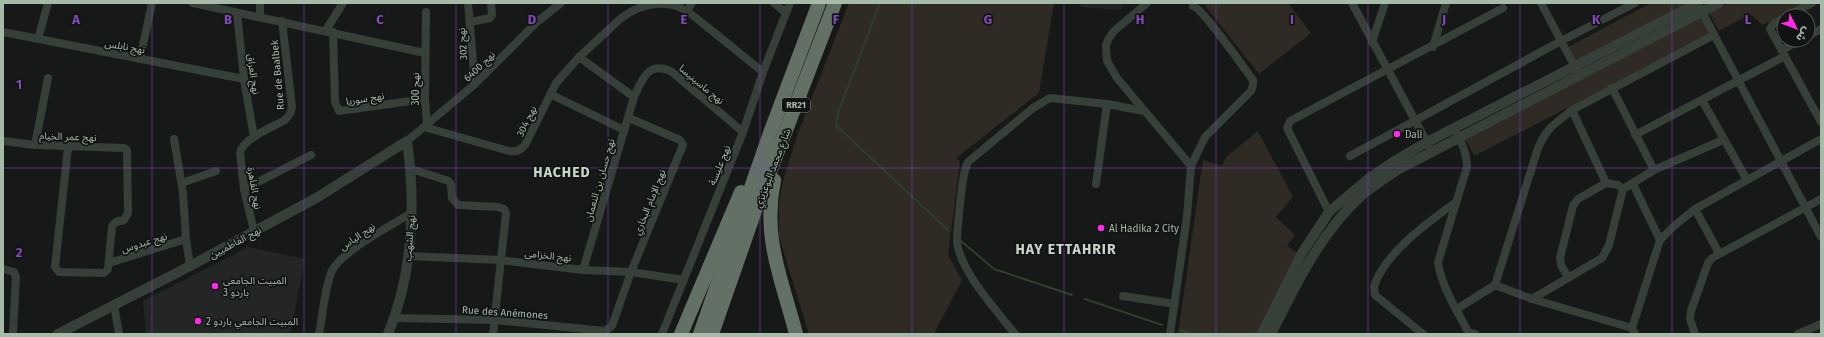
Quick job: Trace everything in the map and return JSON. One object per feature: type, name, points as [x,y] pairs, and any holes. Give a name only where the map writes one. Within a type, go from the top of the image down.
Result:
[{"type":"highway","name":"شارع محمد البوعزيزي","points":[[712,334],[770,133],[819,3]]},
{"type":"highway","name":"شارع محمد البوعزيزي","points":[[700,334],[750,206],[783,140],[835,3]]},
{"type":"highway","points":[[681,334],[730,215],[758,153],[770,133]]},
{"type":"highway","points":[[783,140],[770,200],[770,232],[777,270],[796,334]]},
{"type":"street","points":[[38,39],[48,3]]},
{"type":"street","points":[[140,59],[152,3]]},
{"type":"street","points":[[193,3],[237,13],[260,16],[425,53]]},
{"type":"street","points":[[260,3],[260,16]]},
{"type":"street","points":[[329,31],[343,3]]},
{"type":"street","name":"نهج 302","points":[[468,3],[471,22],[475,84]]},
{"type":"street","points":[[471,22],[492,17],[491,3]]},
{"type":"street","name":"نهج 6400","points":[[408,140],[475,84],[537,22],[561,3]]},
{"type":"street","points":[[687,11],[692,3]]},
{"type":"street","points":[[774,3],[786,13]]},
{"type":"street","name":"نهج عليسة","points":[[662,334],[743,132],[790,3]]},
{"type":"street","points":[[1147,3],[1114,31],[1106,45],[1105,53],[1107,61],[1117,78],[1191,166]]},
{"type":"street","points":[[1352,3],[1432,152]]},
{"type":"street","points":[[1372,42],[1386,3]]},
{"type":"street","points":[[1433,47],[1446,3]]},
{"type":"street","points":[[1541,3],[1578,71]]},
{"type":"street","points":[[1260,334],[1302,253],[1329,212],[1368,179],[1396,160],[1427,142],[1456,133],[1578,71],[1699,6],[1719,3]]},
{"type":"street","points":[[1802,8],[1812,3]]},
{"type":"street","name":"نهج 304","points":[[425,126],[516,152],[522,150],[526,145],[550,94],[565,72],[579,57],[628,12],[638,8],[661,4],[675,5],[687,11],[764,72]]},
{"type":"street","points":[[1350,156],[1631,4]]},
{"type":"street","points":[[1170,334],[1175,304],[1191,166],[1205,137],[1250,92],[1254,85],[1253,80],[1213,27],[1199,9],[1193,6]]},
{"type":"street","points":[[1699,6],[1804,208],[1821,237]]},
{"type":"street","points":[[1329,212],[1287,128],[1290,122],[1433,47],[1503,8]]},
{"type":"street","name":"نهج 300","points":[[425,126],[426,12]]},
{"type":"street","name":"نهج العراق","points":[[237,13],[244,79],[254,137]]},
{"type":"street","name":"Rue de Baalbek","points":[[240,148],[254,137],[285,120],[291,112],[282,21]]},
{"type":"street","points":[[1776,22],[1770,29],[1776,39]]},
{"type":"street","name":"نهج سوريا","points":[[329,31],[335,102],[339,111],[425,99]]},
{"type":"street","name":"نهج نابلس","points":[[3,32],[244,79]]},
{"type":"street","points":[[1457,309],[1495,286],[1538,148],[1544,136],[1551,127],[1572,110],[1714,35]]},
{"type":"street","points":[[1781,48],[1821,122]]},
{"type":"street","points":[[1635,135],[1738,81],[1790,48]]},
{"type":"street","points":[[579,57],[634,97]]},
{"type":"street","name":"نهج ماسينيسا","points":[[634,97],[640,82],[647,72],[653,69],[665,69],[683,80],[743,132]]},
{"type":"street","points":[[35,146],[48,78]]},
{"type":"street","points":[[1612,88],[1654,170]]},
{"type":"street","points":[[550,94],[624,130]]},
{"type":"street","name":"نهج حسان بن النعمان","points":[[583,270],[634,97]]},
{"type":"street","points":[[1015,334],[974,280],[963,263],[959,252],[957,241],[964,170],[974,156],[1042,102],[1050,98],[1107,104],[1144,111]]},
{"type":"street","points":[[1702,100],[1747,180]]},
{"type":"street","points":[[1096,184],[1107,104]]},
{"type":"street","points":[[1572,110],[1606,183]]},
{"type":"street","name":"نهج الإمام البخاري","points":[[612,326],[631,272],[683,145],[680,140],[629,118]]},
{"type":"street","points":[[1271,334],[1305,267],[1334,224],[1361,196],[1397,170],[1432,152],[1456,133]]},
{"type":"street","points":[[1456,133],[1465,149],[1467,167],[1438,262],[1439,272],[1470,333]]},
{"type":"street","points":[[174,139],[182,183],[186,239],[190,266]]},
{"type":"street","points":[[1495,286],[1532,300],[1634,331],[1660,240],[1695,209],[1821,139]]},
{"type":"street","name":"نهج الشهب","points":[[388,334],[395,318],[409,256],[411,169],[408,140]]},
{"type":"street","name":"نهج الفاطميين","points":[[58,334],[190,266],[318,197],[408,140]]},
{"type":"street","points":[[1532,300],[1568,277],[1602,258],[1606,251],[1623,189],[1654,170],[1724,140]]},
{"type":"street","name":"نهج عمر الخيام","points":[[3,141],[35,146],[124,148],[127,150],[128,214],[124,220],[116,222],[112,226],[109,263]]},
{"type":"street","points":[[68,147],[54,267],[59,272],[101,274],[107,271],[109,263]]},
{"type":"street","name":"نهج القاهرة","points":[[240,148],[244,189],[254,231]]},
{"type":"street","points":[[244,189],[311,155]]},
{"type":"street","points":[[411,169],[449,181],[451,185],[452,198],[458,205],[504,209],[506,213],[500,260],[494,334]]},
{"type":"street","points":[[182,183],[216,171]]},
{"type":"street","points":[[1568,277],[1561,265],[1560,258],[1573,206],[1578,200],[1606,183],[1618,185],[1623,189]]},
{"type":"street","points":[[1633,184],[1660,240]]},
{"type":"street","points":[[1695,334],[1690,319],[1690,311],[1708,263],[1719,253],[1821,199]]},
{"type":"street","points":[[1423,334],[1375,295],[1374,286],[1386,265],[1401,245],[1427,223],[1456,202]]},
{"type":"street","points":[[1695,209],[1719,253]]},
{"type":"street","name":"نهج الياس","points":[[319,334],[328,282],[336,264],[352,250],[411,213]]},
{"type":"street","name":"نهج عبدوس","points":[[109,263],[186,239]]},
{"type":"street","name":"نهج الخزامى","points":[[409,256],[500,260],[583,270],[631,272],[684,280]]},
{"type":"street","points":[[3,269],[14,272],[16,277],[13,334]]},
{"type":"street","points":[[1123,296],[1175,304]]},
{"type":"street","points":[[114,305],[119,334]]},
{"type":"street","name":"Rue des Anémones","points":[[395,318],[495,320],[605,331],[612,326]]},
{"type":"street","points":[[1798,334],[1821,324]]},
{"type":"shaded area","points":[[849,3],[1054,3],[1039,93],[956,158],[960,161],[948,255],[962,280],[934,334],[809,334],[779,237],[779,203],[784,177],[798,133]]},
{"type":"shaded area","points":[[1081,3],[1123,3],[1121,10],[1080,7]]},
{"type":"shaded area","points":[[1203,3],[1288,3],[1311,33],[1259,74]]},
{"type":"shaded area","points":[[1651,3],[1690,3],[1577,63],[1568,47]]},
{"type":"shaded area","points":[[1728,3],[1805,3],[1795,8],[1776,8],[1776,18],[1763,25],[1750,14],[1719,31],[1709,13]]},
{"type":"shaded area","points":[[1702,17],[1711,34],[1474,156],[1466,140]]},
{"type":"shaded area","points":[[1258,131],[1293,197],[1276,217],[1295,235],[1287,246],[1297,252],[1255,334],[1178,334],[1203,160],[1222,166],[1226,157]]},
{"type":"shaded area","points":[[248,247],[305,259],[290,334],[146,334],[143,301]]},
{"type":"waterway","points":[[880,3],[838,113],[836,125],[948,230]]},
{"type":"waterway","points":[[961,241],[994,269],[1072,295]]},
{"type":"waterway","points":[[1085,299],[1162,325]]},
{"type":"waterway","points":[[1180,330],[1192,334]]},
{"type":"place","name":"Dali","points":[[1397,134]]},
{"type":"place","name":"Al Hadika 2 City","points":[[1101,228]]},
{"type":"place","name":"المبيت الجامعي باردو 3","points":[[215,286]]},
{"type":"place","name":"المبيت الجامعي باردو 2","points":[[198,321]]},
{"type":"district","name":"HACHED","points":[[562,172]]},
{"type":"district","name":"HAY ETTAHRIR","points":[[1066,249]]}]
